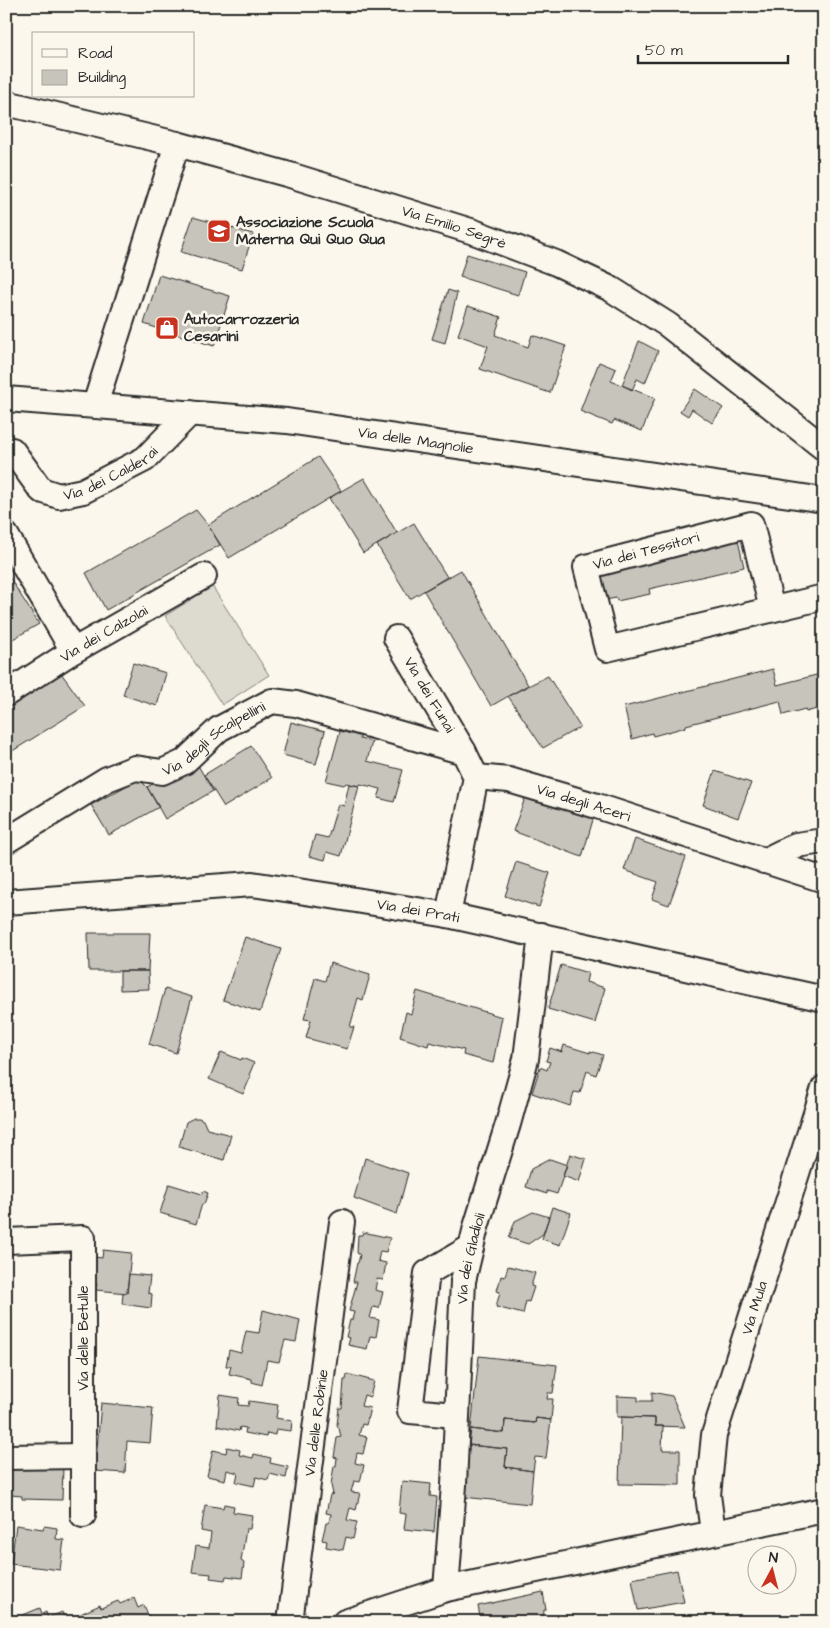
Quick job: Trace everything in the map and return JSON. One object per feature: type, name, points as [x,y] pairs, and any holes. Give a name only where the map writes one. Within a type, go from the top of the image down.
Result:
[{"type":"street","name":"Via Emilio Segrè","points":[[6,103],[177,144],[290,175],[474,232],[587,276],[668,325],[824,448]]},
{"type":"street","points":[[95,406],[177,144]]},
{"type":"street","name":"Via delle Magnolie","points":[[6,399],[287,421],[824,500]]},
{"type":"street","name":"Via dei Calderai","points":[[6,449],[12,450],[41,490],[59,496],[83,491],[145,459],[190,412]]},
{"type":"street","points":[[774,493],[824,482]]},
{"type":"street","name":"Via dei Tessitori","points":[[772,609],[751,524],[586,567],[607,649],[824,597]]},
{"type":"street","points":[[6,535],[73,652]]},
{"type":"street","name":"Via dei Calzolai","points":[[6,694],[73,652],[204,576]]},
{"type":"street","name":"Via dei Funai","points":[[396,638],[464,752]]},
{"type":"street","name":"Via degli Scalpellini","points":[[6,841],[107,779],[135,768],[162,772],[184,762],[220,729],[272,701],[296,704],[464,752]]},
{"type":"street","points":[[448,915],[476,777],[464,752]]},
{"type":"street","name":"Via degli Aceri","points":[[476,777],[508,780],[588,803],[824,880]]},
{"type":"street","points":[[764,861],[796,845],[824,841]]},
{"type":"street","name":"Via dei Prati","points":[[6,902],[252,884],[448,915],[824,999]]},
{"type":"street","name":"Via dei Gladioli","points":[[446,1589],[454,1485],[463,1281],[471,1246],[526,1058],[541,935]]},
{"type":"street","name":"Via Mula","points":[[713,1532],[708,1495],[714,1435],[824,1088]]},
{"type":"street","name":"Via delle Robinie","points":[[290,1622],[342,1222]]},
{"type":"street","name":"Via delle Betulle","points":[[6,1240],[83,1238],[83,1515]]},
{"type":"street","points":[[456,1415],[410,1411],[427,1273],[471,1246]]},
{"type":"street","points":[[6,1456],[83,1456]]},
{"type":"street","points":[[344,1622],[446,1589],[824,1510]]},
{"type":"shaded area","points":[[212,586],[269,675],[222,705],[165,616]]},
{"type":"building","points":[[98,6],[127,6],[125,12]]},
{"type":"building","points":[[193,217],[253,234],[242,269],[181,252]]},
{"type":"building","points":[[467,254],[525,272],[518,295],[460,277]]},
{"type":"building","points":[[159,275],[230,296],[214,346],[144,324]]},
{"type":"building","points":[[448,290],[457,293],[445,343],[432,339]]},
{"type":"building","points":[[468,306],[501,317],[495,335],[528,347],[532,335],[566,346],[550,393],[480,369],[488,346],[458,335]]},
{"type":"building","points":[[639,341],[658,351],[645,383],[637,379],[632,390],[622,385]]},
{"type":"building","points":[[599,362],[616,369],[611,381],[655,398],[642,431],[614,420],[612,424],[580,411]]},
{"type":"building","points":[[695,389],[723,408],[712,423],[692,409],[688,416],[680,411]]},
{"type":"building","points":[[318,457],[341,491],[229,558],[208,525]]},
{"type":"building","points":[[364,478],[397,533],[363,553],[329,498]]},
{"type":"building","points":[[196,510],[220,545],[106,610],[86,573]]},
{"type":"building","points":[[414,523],[447,577],[410,599],[377,545]]},
{"type":"building","points":[[737,536],[744,567],[649,589],[650,594],[617,601],[616,598],[595,602],[589,574]]},
{"type":"building","points":[[461,570],[528,685],[491,706],[424,591]]},
{"type":"building","points":[[6,572],[39,624],[6,643]]},
{"type":"building","points":[[133,663],[166,673],[157,706],[123,695]]},
{"type":"building","points":[[773,669],[777,685],[824,673],[824,707],[806,712],[805,709],[783,715],[780,701],[686,725],[686,727],[653,736],[652,733],[632,739],[624,707]]},
{"type":"building","points":[[61,673],[85,706],[6,755],[6,707]]},
{"type":"building","points":[[548,676],[580,727],[543,748],[508,696]]},
{"type":"building","points":[[291,722],[325,731],[316,764],[283,755]]},
{"type":"building","points":[[340,731],[360,736],[360,739],[372,742],[367,761],[403,770],[394,802],[378,798],[381,789],[360,784],[359,786],[346,783],[344,785],[326,781]]},
{"type":"building","points":[[251,746],[272,778],[224,807],[204,775]]},
{"type":"building","points":[[196,762],[213,791],[165,819],[147,787]]},
{"type":"building","points":[[715,771],[751,783],[738,818],[703,805]]},
{"type":"building","points":[[139,779],[147,787],[159,807],[109,835],[91,805]]},
{"type":"building","points":[[349,784],[359,786],[341,856],[327,852],[325,860],[309,856],[315,835],[328,838],[338,804],[344,806]]},
{"type":"building","points":[[528,790],[595,813],[582,857],[513,831]]},
{"type":"building","points":[[635,839],[686,857],[669,905],[652,899],[658,882],[624,870]]},
{"type":"building","points":[[516,862],[550,873],[539,907],[505,896]]},
{"type":"building","points":[[88,933],[150,933],[148,971],[89,971]]},
{"type":"building","points":[[245,937],[281,949],[260,1012],[223,1000]]},
{"type":"building","points":[[330,963],[370,975],[363,1000],[358,998],[350,1027],[354,1027],[347,1049],[306,1038],[311,1020],[304,1019],[315,978],[325,981]]},
{"type":"building","points":[[561,965],[588,973],[586,982],[605,988],[595,1023],[548,1009]]},
{"type":"building","points":[[120,971],[148,971],[149,989],[120,990]]},
{"type":"building","points":[[165,989],[192,997],[176,1053],[149,1044]]},
{"type":"building","points":[[417,991],[502,1017],[493,1063],[463,1055],[464,1050],[429,1042],[428,1046],[400,1037],[406,1012],[411,1014]]},
{"type":"building","points":[[564,1045],[603,1055],[596,1075],[587,1071],[580,1093],[574,1092],[570,1106],[532,1093],[540,1067],[547,1070],[550,1062],[546,1061],[550,1048],[562,1052]]},
{"type":"building","points":[[221,1052],[254,1063],[249,1075],[251,1076],[243,1094],[209,1079]]},
{"type":"building","points":[[194,1118],[203,1120],[207,1129],[231,1135],[224,1160],[179,1147],[186,1122]]},
{"type":"building","points":[[570,1154],[586,1159],[579,1182],[563,1176]]},
{"type":"building","points":[[365,1158],[408,1173],[397,1214],[354,1198]]},
{"type":"building","points":[[550,1159],[567,1165],[557,1194],[547,1191],[547,1194],[526,1187],[531,1169]]},
{"type":"building","points":[[169,1184],[202,1194],[203,1191],[208,1193],[204,1204],[202,1204],[196,1224],[160,1213]]},
{"type":"building","points":[[552,1207],[571,1213],[560,1245],[542,1239]]},
{"type":"building","points":[[533,1212],[549,1217],[543,1234],[528,1244],[509,1238],[515,1221]]},
{"type":"building","points":[[363,1232],[390,1238],[386,1252],[380,1251],[378,1261],[386,1263],[383,1280],[377,1279],[375,1290],[383,1292],[379,1308],[373,1307],[370,1318],[379,1320],[376,1337],[370,1336],[367,1349],[348,1345],[350,1338],[346,1337],[354,1312],[349,1311],[357,1282],[353,1282],[360,1255],[357,1253],[358,1235],[362,1235]]},
{"type":"building","points":[[103,1250],[131,1253],[127,1293],[96,1290],[97,1284],[92,1284],[95,1257],[102,1258]]},
{"type":"building","points":[[508,1266],[535,1273],[531,1286],[534,1287],[529,1302],[526,1301],[523,1314],[496,1307],[500,1292],[497,1291],[501,1276],[505,1277]]},
{"type":"building","points":[[129,1274],[150,1276],[148,1293],[152,1294],[151,1308],[122,1304],[123,1293],[127,1293]]},
{"type":"building","points":[[263,1310],[300,1320],[296,1342],[285,1340],[279,1362],[267,1360],[262,1385],[252,1382],[252,1379],[229,1374],[231,1366],[226,1366],[229,1350],[241,1353],[246,1331],[259,1333]]},
{"type":"building","points":[[479,1356],[557,1365],[553,1393],[548,1393],[547,1399],[553,1399],[551,1420],[536,1418],[535,1423],[505,1420],[504,1433],[471,1429]]},
{"type":"building","points":[[347,1374],[374,1381],[370,1397],[364,1395],[361,1406],[370,1408],[366,1425],[362,1424],[359,1435],[367,1437],[363,1454],[357,1453],[355,1463],[364,1465],[360,1482],[354,1481],[351,1492],[360,1493],[356,1510],[350,1508],[347,1520],[357,1522],[353,1539],[346,1537],[343,1550],[326,1547],[327,1541],[322,1540],[326,1523],[329,1523],[331,1514],[326,1513],[330,1495],[333,1494],[331,1485],[337,1458],[334,1457],[337,1438],[341,1437],[337,1425],[339,1408],[342,1408],[344,1380],[346,1380]]},
{"type":"building","points":[[652,1392],[672,1396],[685,1427],[655,1426],[655,1418],[617,1417],[617,1396],[638,1397],[638,1401],[652,1401]]},
{"type":"building","points":[[220,1395],[239,1398],[238,1405],[248,1406],[249,1401],[278,1405],[276,1418],[292,1421],[291,1431],[276,1429],[275,1435],[267,1433],[266,1437],[245,1433],[246,1428],[240,1427],[239,1431],[217,1426]]},
{"type":"building","points":[[101,1403],[153,1408],[150,1443],[127,1441],[125,1473],[95,1471]]},
{"type":"building","points":[[621,1417],[655,1418],[655,1426],[663,1426],[662,1450],[680,1450],[680,1485],[619,1484]]},
{"type":"building","points":[[536,1418],[551,1420],[546,1458],[535,1457],[533,1471],[505,1467],[507,1449],[469,1445],[471,1429],[504,1433],[505,1420],[535,1423]]},
{"type":"building","points":[[469,1445],[507,1449],[505,1467],[533,1471],[530,1504],[463,1497]]},
{"type":"building","points":[[227,1447],[240,1450],[239,1455],[253,1458],[254,1454],[271,1458],[270,1463],[288,1467],[286,1478],[270,1474],[268,1480],[256,1477],[254,1486],[236,1482],[238,1473],[227,1470],[225,1480],[207,1476],[213,1450],[226,1453]]},
{"type":"building","points":[[11,1464],[63,1466],[62,1500],[22,1499],[22,1496],[10,1495]]},
{"type":"building","points":[[402,1481],[431,1484],[430,1496],[437,1497],[434,1532],[404,1529],[406,1514],[399,1513]]},
{"type":"building","points":[[224,1504],[234,1506],[233,1512],[252,1515],[250,1529],[246,1529],[241,1561],[244,1563],[242,1578],[226,1576],[225,1580],[210,1578],[211,1574],[192,1572],[196,1546],[209,1548],[211,1533],[201,1531],[205,1505],[223,1508]]},
{"type":"building","points":[[16,1525],[43,1529],[44,1526],[57,1528],[56,1539],[64,1540],[60,1570],[11,1564]]},
{"type":"building","points":[[677,1570],[684,1602],[638,1610],[632,1579]]},
{"type":"building","points":[[543,1592],[546,1610],[544,1610],[543,1620],[533,1622],[481,1622],[478,1606]]},
{"type":"building","points":[[134,1598],[138,1608],[144,1605],[151,1622],[65,1621],[100,1605],[101,1608],[118,1601],[120,1604]]},
{"type":"building","points":[[40,1608],[42,1614],[46,1612],[48,1618],[62,1612],[66,1622],[12,1622],[11,1620]]},
{"type":"place","name":"Associazione Scuola Materna Qui Quo Qua","points":[[219,231]]},
{"type":"place","name":"Autocarrozzeria Cesarini","points":[[167,328]]}]
